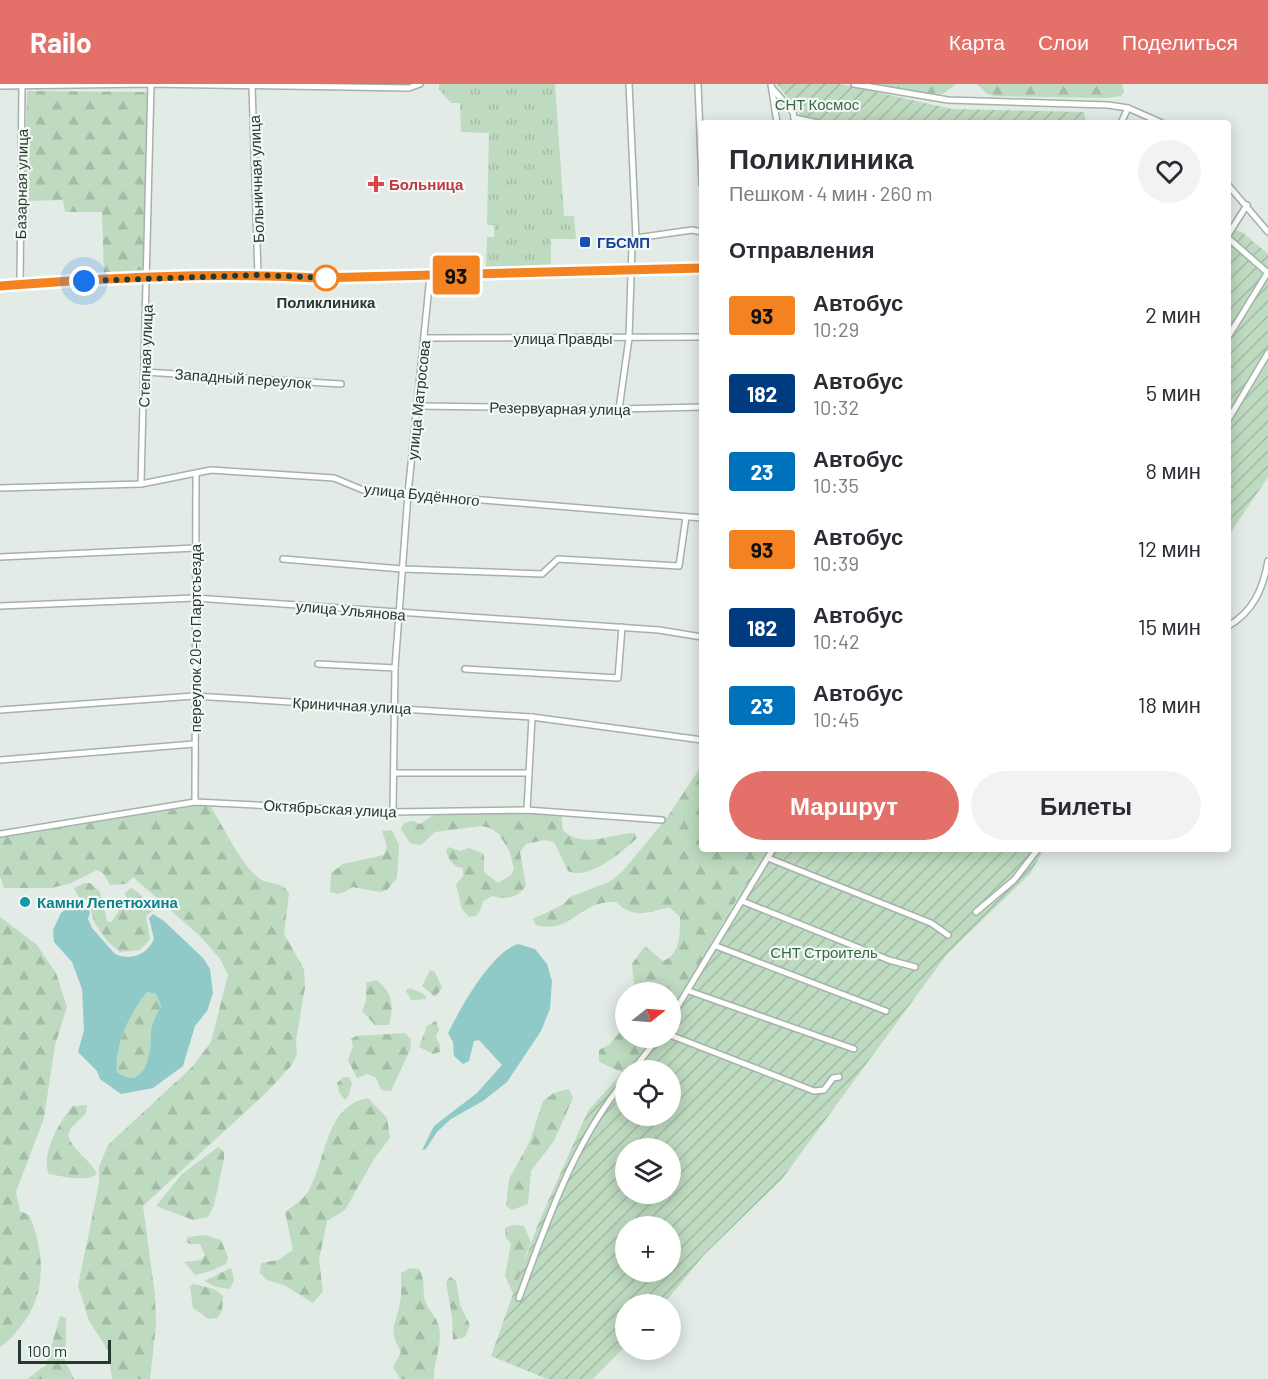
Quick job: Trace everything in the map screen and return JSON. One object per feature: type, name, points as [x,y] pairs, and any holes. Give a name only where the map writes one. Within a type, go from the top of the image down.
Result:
[{"type":"street","name":"Базарная улица","points":[[20,284],[22,84]]},
{"type":"street","points":[[0,86],[151,84],[409,88],[420,84]]},
{"type":"street","name":"Степная улица","points":[[141,484],[151,84]]},
{"type":"street","points":[[619,409],[629,338],[633,270],[632,245],[636,238],[629,84]]},
{"type":"street","points":[[698,84],[699,120]]},
{"type":"street","points":[[854,84],[948,100],[1073,103],[1128,108],[1155,120]]},
{"type":"street","name":"Больничная улица","points":[[252,85],[258,275]]},
{"type":"street","points":[[771,86],[793,112],[795,120]]},
{"type":"street","points":[[771,86],[777,120]]},
{"type":"street","points":[[1122,120],[1128,108]]},
{"type":"street","points":[[1231,188],[1268,232]]},
{"type":"street","points":[[1231,231],[1247,205]]},
{"type":"street","points":[[636,238],[692,230],[699,231]]},
{"type":"street","points":[[1231,239],[1268,273],[1231,333]]},
{"type":"street","points":[[0,286],[147,277],[258,275],[317,278],[699,268]]},
{"type":"street","name":"улица Матросова","points":[[393,812],[395,668],[408,494],[419,406],[430,276]]},
{"type":"street","name":"улица Правды","points":[[424,338],[699,337]]},
{"type":"street","points":[[1231,415],[1268,353]]},
{"type":"street","name":"Западный переулок","points":[[144,372],[341,384]]},
{"type":"street","name":"Резервуарная улица","points":[[419,406],[619,409],[699,407]]},
{"type":"street","name":"улица Будённого","points":[[0,488],[141,484],[210,470],[334,478],[363,490],[699,518]]},
{"type":"street","name":"переулок 20-го Партсъезда","points":[[195,802],[196,474]]},
{"type":"street","points":[[283,559],[402,569],[542,574],[558,559],[679,566],[687,517]]},
{"type":"street","points":[[0,557],[196,548]]},
{"type":"street","points":[[1231,623],[1255,603],[1268,561]]},
{"type":"street","name":"улица Ульянова","points":[[0,606],[195,598],[399,614],[622,627],[699,637]]},
{"type":"street","points":[[465,669],[618,678],[622,627]]},
{"type":"street","points":[[318,664],[395,668]]},
{"type":"street","name":"Криничная улица","points":[[0,710],[194,696],[532,717],[699,740]]},
{"type":"street","points":[[527,810],[532,717]]},
{"type":"street","points":[[0,760],[194,744]]},
{"type":"street","points":[[394,773],[528,773]]},
{"type":"street","name":"Октябрьская улица","points":[[0,834],[195,802],[393,812],[527,810],[662,820]]},
{"type":"street","points":[[681,1003],[771,852]]},
{"type":"street","points":[[976,912],[1014,880],[1036,852]]},
{"type":"street","points":[[768,858],[931,923],[948,934]]},
{"type":"street","points":[[742,901],[889,960],[915,967]]},
{"type":"street","points":[[716,946],[886,1011]]},
{"type":"street","points":[[689,991],[854,1049]]},
{"type":"street","points":[[681,1039],[814,1091],[824,1090],[833,1078],[839,1077]]},
{"type":"street","points":[[641,1060],[650,1048]]},
{"type":"street","points":[[519,1298],[556,1198],[599,1114],[615,1093]]},
{"type":"green space","points":[[439,84],[555,84],[564,216],[574,216],[576,239],[551,239],[551,264],[486,268],[487,237],[494,237],[494,225],[487,225],[489,133],[461,132],[460,103],[451,103],[439,89]]},
{"type":"green space","name":"СНТ Космос","points":[[777,84],[840,84],[952,109],[1084,112],[1085,120],[800,120],[799,112]]},
{"type":"green space","points":[[878,84],[956,84],[943,94],[914,92]]},
{"type":"green space","points":[[977,84],[1122,84],[1124,92],[1121,96],[1106,98],[995,96],[987,94]]},
{"type":"green space","points":[[27,91],[147,92],[143,272],[104,275],[102,212],[65,212],[63,200],[24,201]]},
{"type":"green space","points":[[1231,229],[1242,232],[1268,254],[1268,477],[1231,532]]},
{"type":"green space","points":[[699,770],[699,852],[763,852],[681,996],[681,982],[634,982],[632,964],[645,946],[663,961],[673,954],[676,948],[680,917],[669,907],[635,913],[616,902],[603,903],[559,925],[549,927],[536,925],[533,919],[564,904],[570,897],[609,882],[623,871],[668,816]]},
{"type":"green space","points":[[202,805],[211,807],[240,856],[253,873],[264,881],[283,887],[289,893],[284,934],[304,969],[305,987],[296,1041],[297,1055],[291,1066],[267,1092],[143,1206],[155,1295],[156,1325],[150,1379],[112,1379],[108,1350],[89,1321],[78,1286],[99,1183],[99,1167],[108,1145],[192,1067],[211,1042],[228,975],[220,959],[201,937],[133,877],[126,884],[110,885],[103,873],[97,870],[71,883],[52,888],[4,888],[0,876],[0,838]]},
{"type":"green space","points":[[443,809],[561,814],[563,830],[579,839],[598,839],[635,833],[637,838],[605,863],[586,872],[576,873],[568,871],[554,842],[544,840],[526,844],[520,852],[526,886],[511,897],[492,896],[483,901],[476,916],[469,917],[462,909],[456,884],[463,876],[463,868],[454,865],[450,860],[446,851],[448,847],[460,851],[469,848],[484,854],[484,872],[498,883],[511,875],[514,869],[510,852],[499,834],[490,828],[481,826],[435,832],[421,845],[410,843],[401,829],[404,823],[413,821],[420,824]]},
{"type":"green space","points":[[392,830],[399,845],[397,878],[387,890],[381,892],[352,887],[344,892],[330,892],[331,873],[343,864],[384,855],[387,846],[382,831]]},
{"type":"green space","name":"СНТ Строитель","points":[[763,852],[1042,852],[1030,874],[947,954],[782,1179],[703,1256],[672,1294],[615,1294],[615,1356],[593,1379],[547,1379],[491,1356],[538,1224],[588,1111],[615,1081],[615,1126],[681,1126],[681,1060],[633,1060],[644,1048],[681,1048],[681,997]]},
{"type":"green space","points":[[90,883],[100,892],[107,921],[111,922],[127,901],[125,893],[131,888],[138,892],[154,910],[146,916],[150,939],[140,950],[120,952],[108,942],[94,922],[87,900],[79,897],[74,888]]},
{"type":"green space","points":[[0,917],[37,945],[56,973],[67,1007],[55,1045],[44,1118],[16,1192],[20,1211],[29,1215],[35,1230],[41,1260],[41,1275],[34,1304],[27,1318],[11,1338],[0,1347]]},
{"type":"green space","points":[[430,970],[435,972],[442,988],[435,997],[422,986]]},
{"type":"green space","points":[[376,980],[386,989],[391,1000],[389,1025],[375,1025],[362,1011],[366,1001],[366,983]]},
{"type":"green space","points":[[410,988],[424,994],[426,999],[411,1000],[406,990]]},
{"type":"green space","points":[[147,992],[156,994],[161,1006],[152,1026],[151,1050],[145,1068],[140,1074],[126,1077],[117,1072],[118,1051],[129,1019]]},
{"type":"green space","points":[[436,1021],[439,1030],[436,1037],[440,1045],[440,1052],[433,1054],[419,1047],[427,1026]]},
{"type":"green space","points":[[405,1033],[411,1040],[410,1050],[391,1091],[381,1090],[376,1078],[367,1074],[357,1078],[348,1060],[353,1046],[351,1039],[356,1036]]},
{"type":"green space","points":[[615,1038],[615,1048],[646,1048],[636,1060],[615,1060],[615,1069],[599,1062],[599,1050]]},
{"type":"green space","points":[[344,1077],[349,1077],[352,1083],[345,1100],[339,1092],[337,1083]]},
{"type":"green space","points":[[569,1089],[573,1098],[554,1141],[531,1171],[528,1204],[512,1210],[506,1206],[509,1179],[530,1141],[543,1101],[554,1093]]},
{"type":"green space","points":[[368,1098],[387,1118],[390,1138],[374,1159],[345,1210],[327,1221],[319,1260],[323,1291],[313,1303],[284,1285],[267,1280],[260,1273],[261,1263],[278,1260],[293,1250],[285,1212],[309,1190],[329,1135],[343,1111],[354,1103]]},
{"type":"green space","points":[[87,1105],[86,1113],[71,1128],[68,1135],[70,1141],[97,1174],[80,1178],[49,1174],[47,1157],[57,1129],[73,1106]]},
{"type":"green space","points":[[218,1147],[224,1152],[224,1159],[214,1205],[208,1217],[193,1220],[156,1206],[182,1174]]},
{"type":"green space","points":[[512,1225],[524,1226],[531,1242],[525,1257],[528,1265],[515,1298],[505,1276],[511,1243],[506,1238],[505,1228]]},
{"type":"green space","points":[[206,1235],[221,1240],[228,1258],[226,1264],[195,1275],[184,1262],[201,1260],[205,1255],[200,1244],[186,1242],[188,1237]]},
{"type":"green space","points":[[231,1268],[234,1280],[230,1289],[216,1287],[204,1281]]},
{"type":"green space","points":[[410,1268],[419,1269],[421,1273],[425,1301],[439,1327],[440,1340],[434,1379],[400,1379],[393,1367],[401,1352],[393,1331],[401,1299],[401,1273]]},
{"type":"green space","points":[[450,1277],[456,1281],[460,1305],[470,1325],[465,1337],[453,1340],[446,1282]]},
{"type":"green space","points":[[194,1284],[214,1289],[223,1296],[222,1311],[217,1318],[209,1319],[193,1308],[190,1286]]},
{"type":"green space","points":[[60,1316],[66,1318],[66,1345],[63,1356],[74,1379],[27,1379],[46,1365]]},
{"type":"water","points":[[75,901],[83,901],[90,912],[88,919],[92,928],[115,954],[127,957],[143,953],[151,945],[154,939],[149,918],[153,914],[164,921],[203,958],[210,969],[213,993],[207,1011],[195,1026],[183,1066],[153,1088],[121,1094],[100,1079],[97,1071],[78,1052],[84,1030],[82,989],[72,962],[54,942],[53,930],[61,913]],"holes":[[[147,992],[156,994],[161,1006],[152,1026],[148,1059],[140,1074],[127,1077],[117,1072],[118,1051],[124,1030]]]},
{"type":"water","points":[[518,944],[535,949],[547,964],[552,981],[550,1009],[541,1031],[507,1082],[483,1101],[451,1119],[437,1132],[426,1149],[422,1150],[434,1126],[477,1093],[502,1065],[479,1040],[474,1041],[469,1061],[463,1064],[454,1056],[453,1042],[448,1033],[487,969],[508,949]]},
{"type":"bus line","name":"93","points":[[0,286],[147,277],[258,275],[317,278],[699,268]]},
{"type":"place","name":"Больница","points":[[376,184]]},
{"type":"place","name":"ГБСМП","points":[[585,242]]},
{"type":"place","name":"Поликлиника","points":[[326,278]]},
{"type":"place","name":"Камни Лепетюхина","points":[[25,902]]},
{"type":"route","points":[[84,281],[147,277],[258,275],[326,278]]}]
